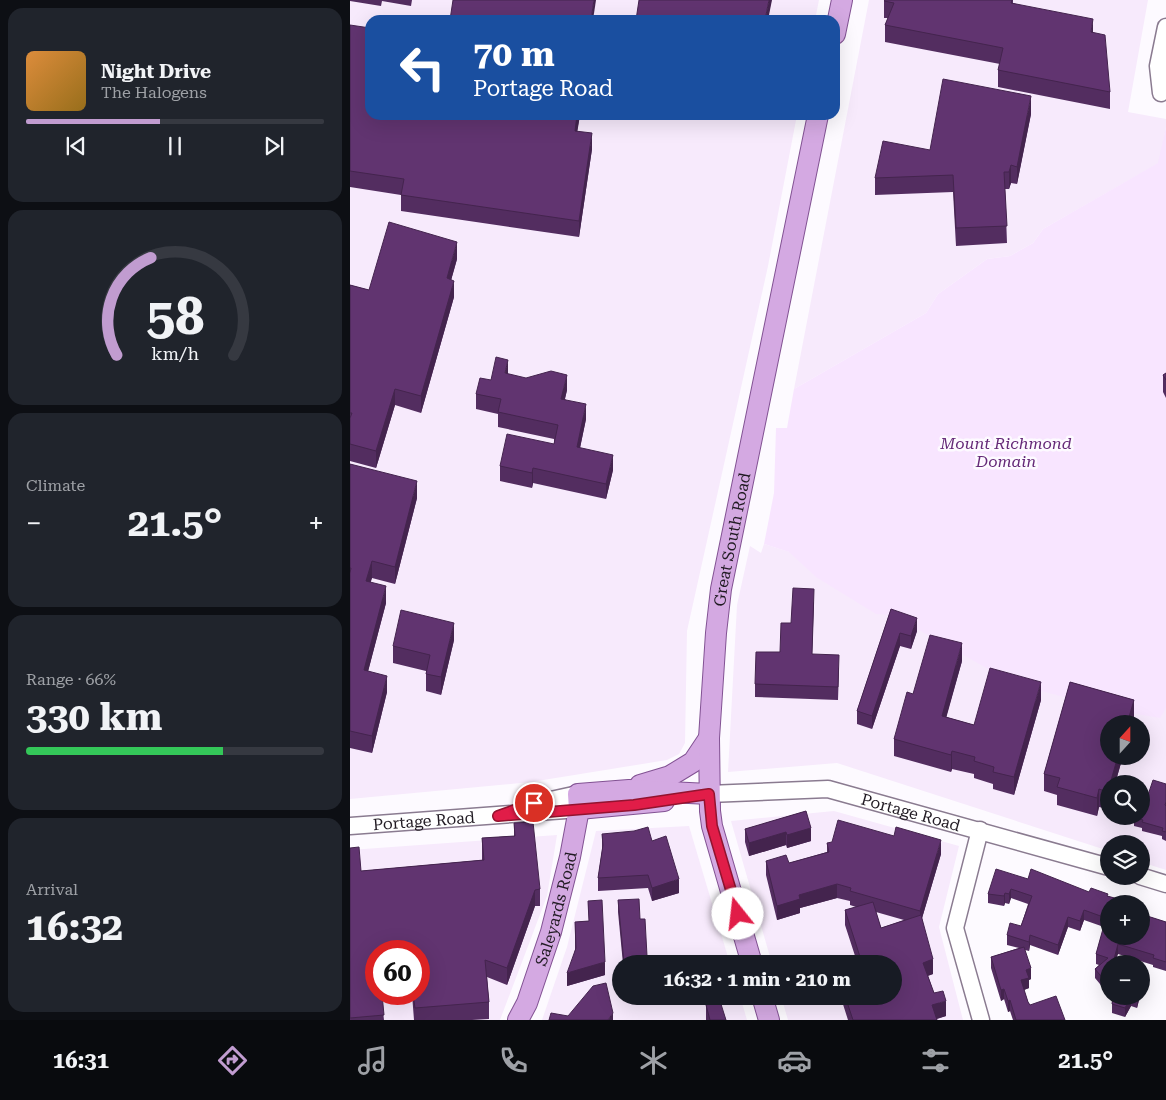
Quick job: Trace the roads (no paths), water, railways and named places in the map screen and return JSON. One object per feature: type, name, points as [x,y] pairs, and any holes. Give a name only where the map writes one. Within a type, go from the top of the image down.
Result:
[{"type":"main road","points":[[839,15],[842,0]]},
{"type":"main road","name":"Great South Road","points":[[749,955],[712,826],[709,794],[714,660],[721,589],[817,120]]},
{"type":"main road","points":[[572,845],[586,824],[593,818],[632,798],[693,762],[710,738]]},
{"type":"main road","name":"Portage Road","points":[[578,801],[709,794]]},
{"type":"main road","name":"Saleyards Road","points":[[518,1020],[527,1003],[551,932],[572,845],[578,801]]},
{"type":"main road","points":[[765,1005],[769,1020]]},
{"type":"street","points":[[1161,93],[1158,66],[1166,27]]},
{"type":"street","name":"Portage Road","points":[[709,794],[828,789],[1100,864]]},
{"type":"street","name":"Portage Road","points":[[350,826],[498,816],[578,801]]},
{"type":"street","points":[[980,830],[955,928],[981,1020]]},
{"type":"street","points":[[1150,879],[1166,884]]},
{"type":"park label","name":"Mount Richmond Domain","points":[[1006,452]]}]
